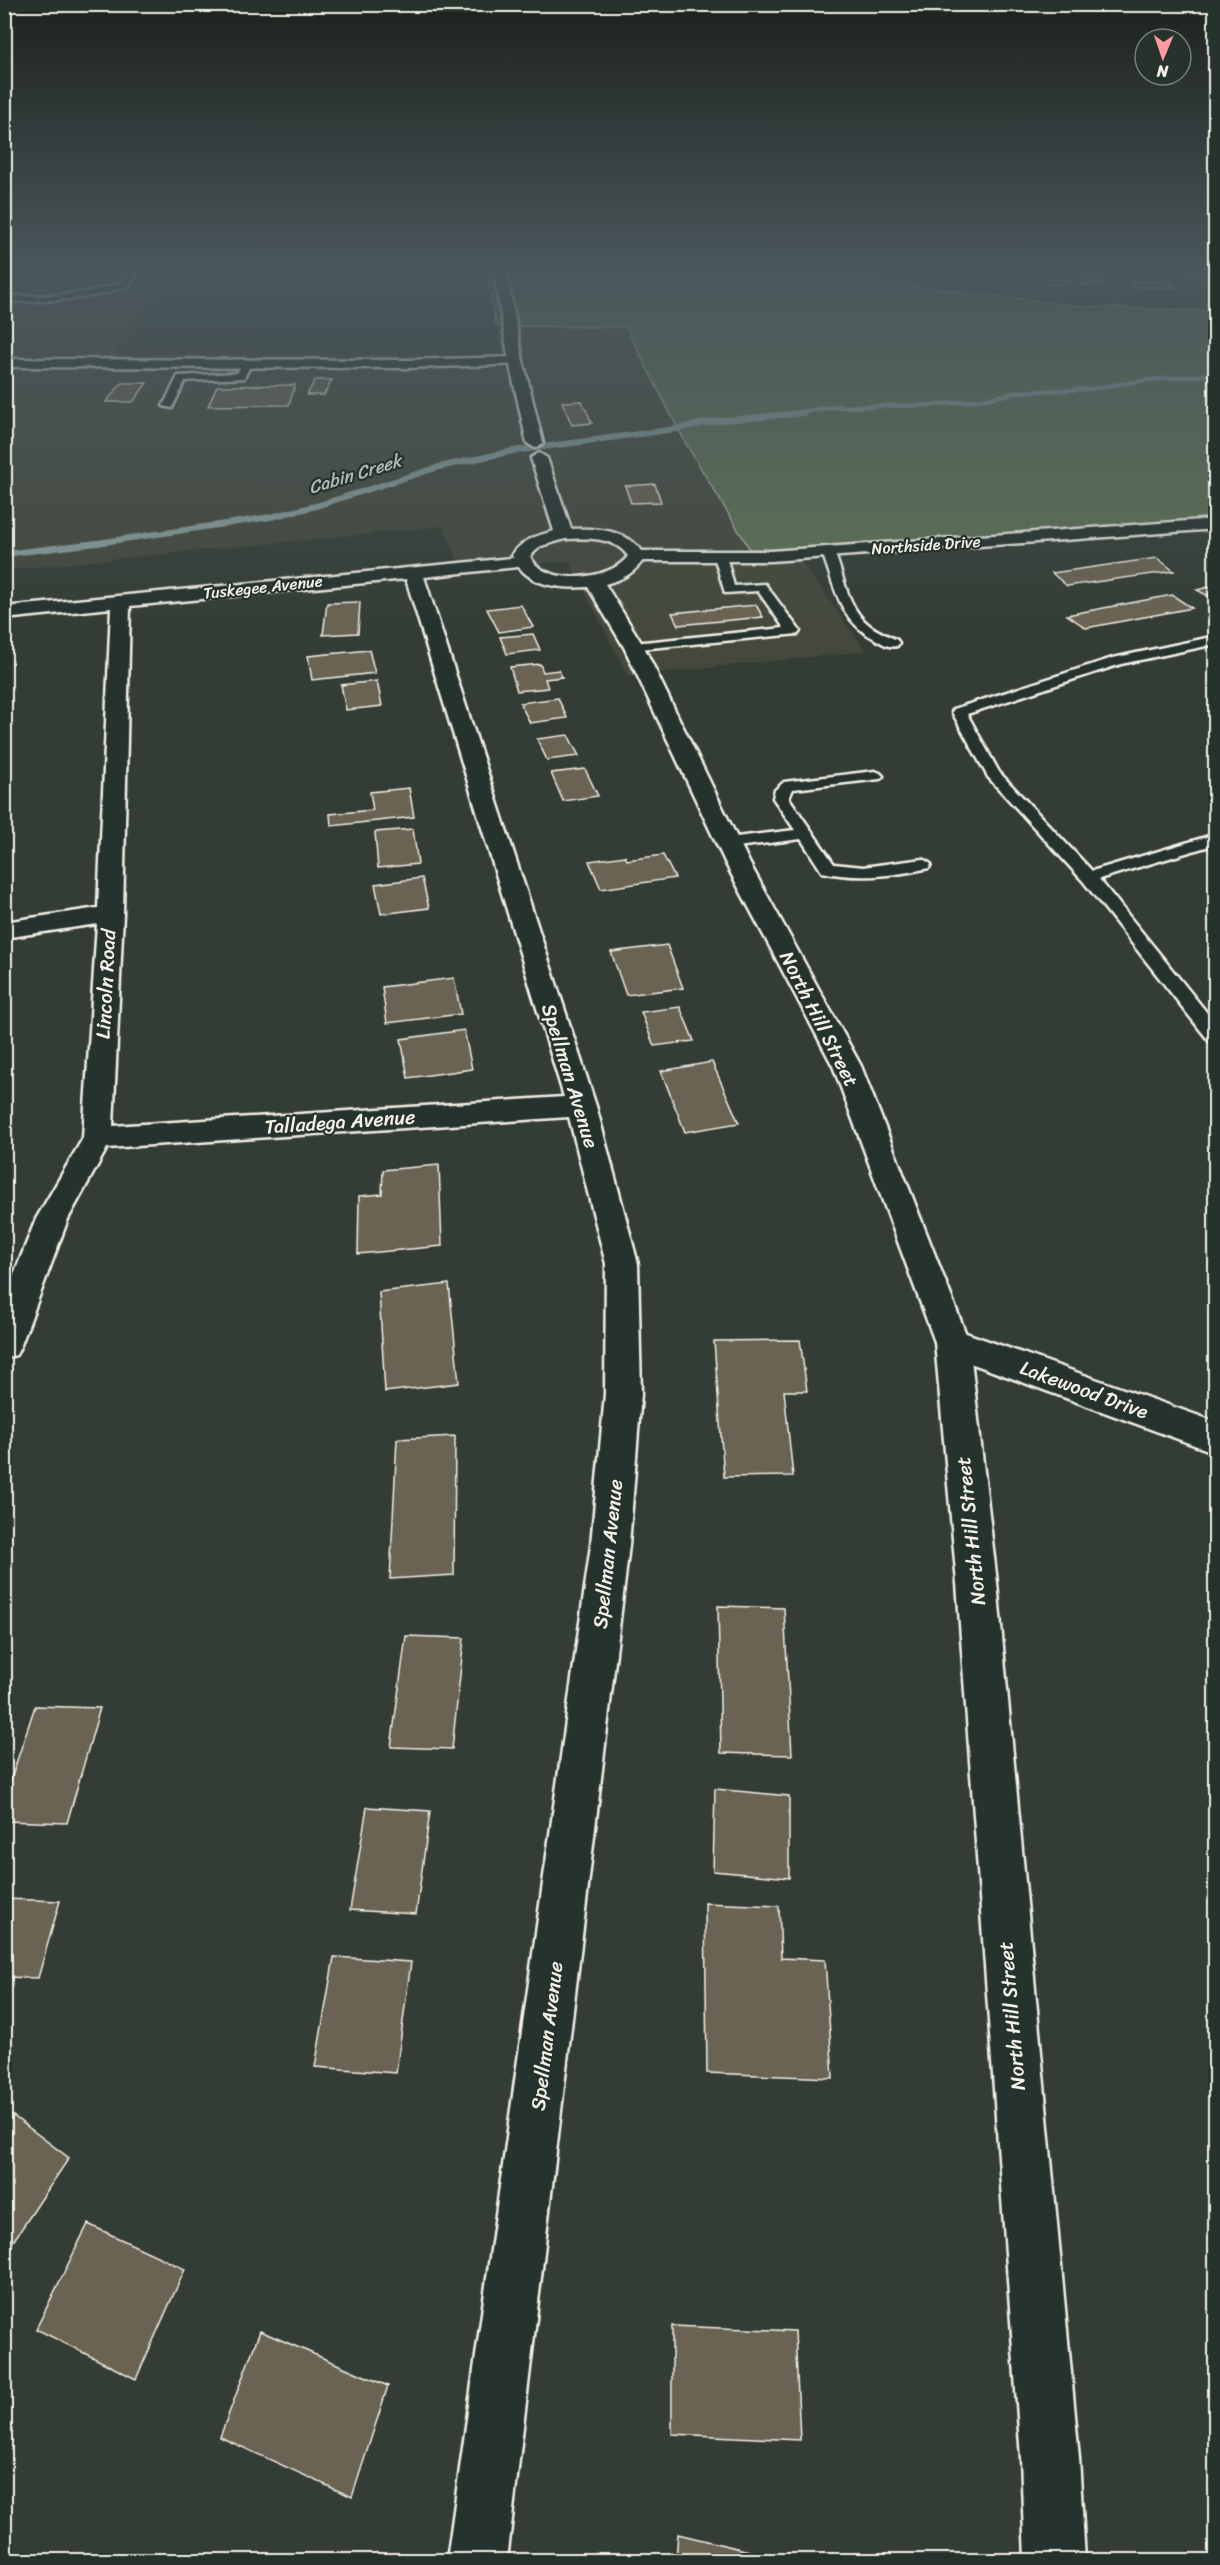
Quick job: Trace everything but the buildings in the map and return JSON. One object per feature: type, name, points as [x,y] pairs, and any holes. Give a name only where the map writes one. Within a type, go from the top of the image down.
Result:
[{"type":"street","points":[[522,387],[537,450],[564,534]]},
{"type":"street","name":"Northside Drive","points":[[637,556],[828,552],[1215,524]]},
{"type":"street","points":[[564,534],[613,538],[633,549],[637,556],[634,564],[626,572],[594,581],[575,582],[548,578],[527,570],[521,562],[521,555],[535,542],[564,534]]},
{"type":"street","name":"Tuskegee Avenue","points":[[4,612],[521,562]]},
{"type":"street","name":"Spellman Avenue","points":[[413,571],[581,1106],[622,1264],[623,1394],[610,1545],[477,2560]]},
{"type":"street","name":"North Hill Street","points":[[594,581],[634,647],[728,843],[847,1066],[952,1342],[977,1583],[1050,2458],[1055,2560]]},
{"type":"street","name":"Lincoln Road","points":[[4,1345],[52,1219],[98,1138],[110,914],[121,602]]},
{"type":"street","points":[[4,930],[110,914]]},
{"type":"street","name":"Talladega Avenue","points":[[98,1138],[581,1106]]},
{"type":"street","name":"Lakewood Drive","points":[[952,1342],[1215,1438]]},
{"type":"lane","points":[[168,406],[177,387]]},
{"type":"lane","points":[[828,552],[835,568],[843,601],[862,626],[892,643]]},
{"type":"lane","points":[[634,647],[793,631],[761,587],[729,590],[720,556]]},
{"type":"lane","points":[[1215,640],[1118,662],[959,712],[993,774],[1089,877],[1215,1037]]},
{"type":"lane","points":[[875,776],[789,785],[783,790],[781,798],[828,868],[858,874],[923,864]]},
{"type":"lane","points":[[728,843],[805,834]]},
{"type":"lane","points":[[1089,877],[1215,839]]},
{"type":"shaded area","points":[[5,387],[657,387],[686,444],[757,561],[798,557],[866,651],[628,676],[569,561],[462,569],[443,526],[5,570]]},
{"type":"green space","points":[[657,387],[1215,387],[1215,523],[757,561],[686,444]]},
{"type":"waterway","name":"Cabin Creek","points":[[788,414],[833,407],[934,405],[986,399],[1019,392],[1104,387]]},
{"type":"waterway","name":"Cabin Creek","points":[[4,554],[97,543],[271,517],[316,506],[439,467],[513,451],[676,429],[715,421],[803,413]]}]
